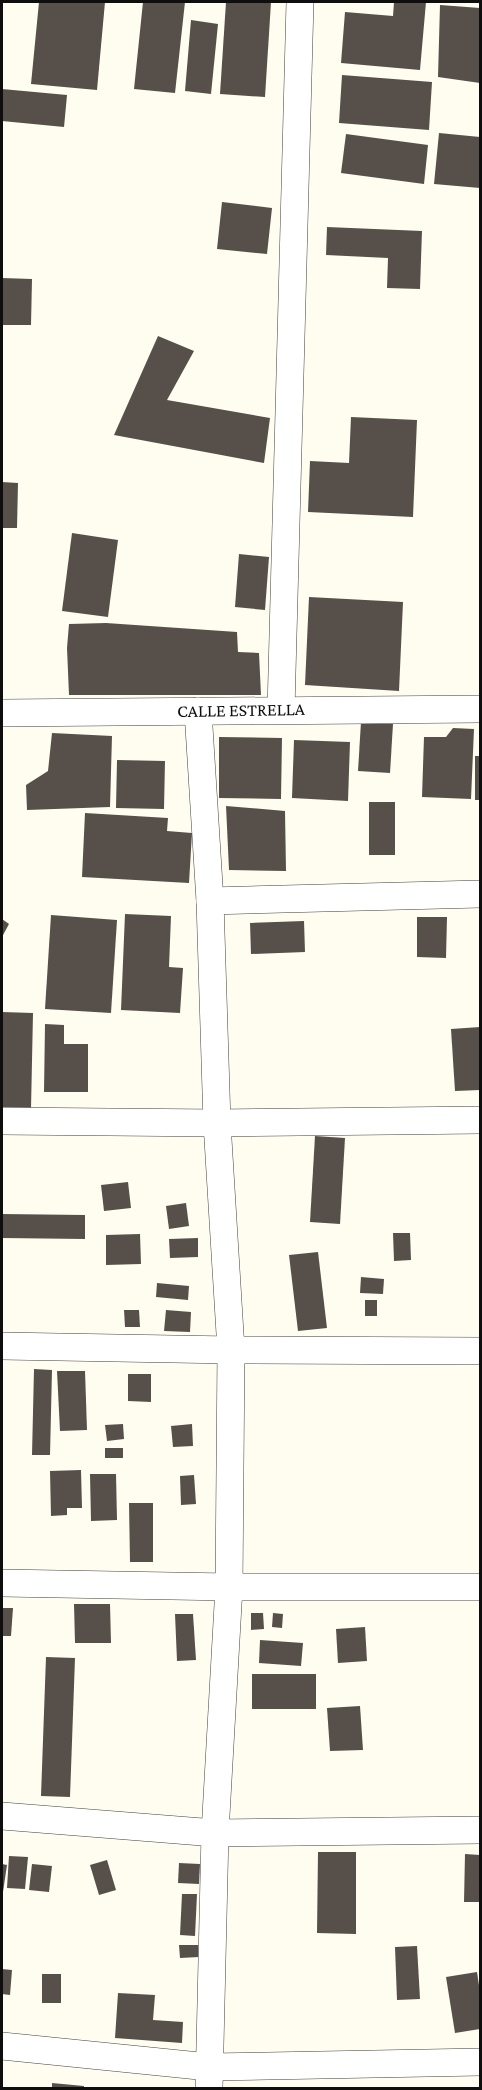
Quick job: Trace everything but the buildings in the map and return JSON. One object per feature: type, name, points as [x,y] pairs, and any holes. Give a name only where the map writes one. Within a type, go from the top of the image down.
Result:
[{"type":"street","points":[[281,710],[300,2]]},
{"type":"street","name":"CALLE ESTRELLA","points":[[2,713],[480,709]]},
{"type":"street","points":[[198,711],[210,901],[217,1124],[231,1350],[229,1587],[215,1833],[209,2078]]},
{"type":"street","points":[[210,901],[480,894]]},
{"type":"street","points":[[2,1120],[217,1124],[480,1120]]},
{"type":"street","points":[[2,1346],[480,1351]]},
{"type":"street","points":[[2,1583],[229,1587],[480,1587]]},
{"type":"street","points":[[2,1816],[215,1833],[480,1830]]},
{"type":"street","points":[[2,2046],[209,2078],[480,2062]]}]
